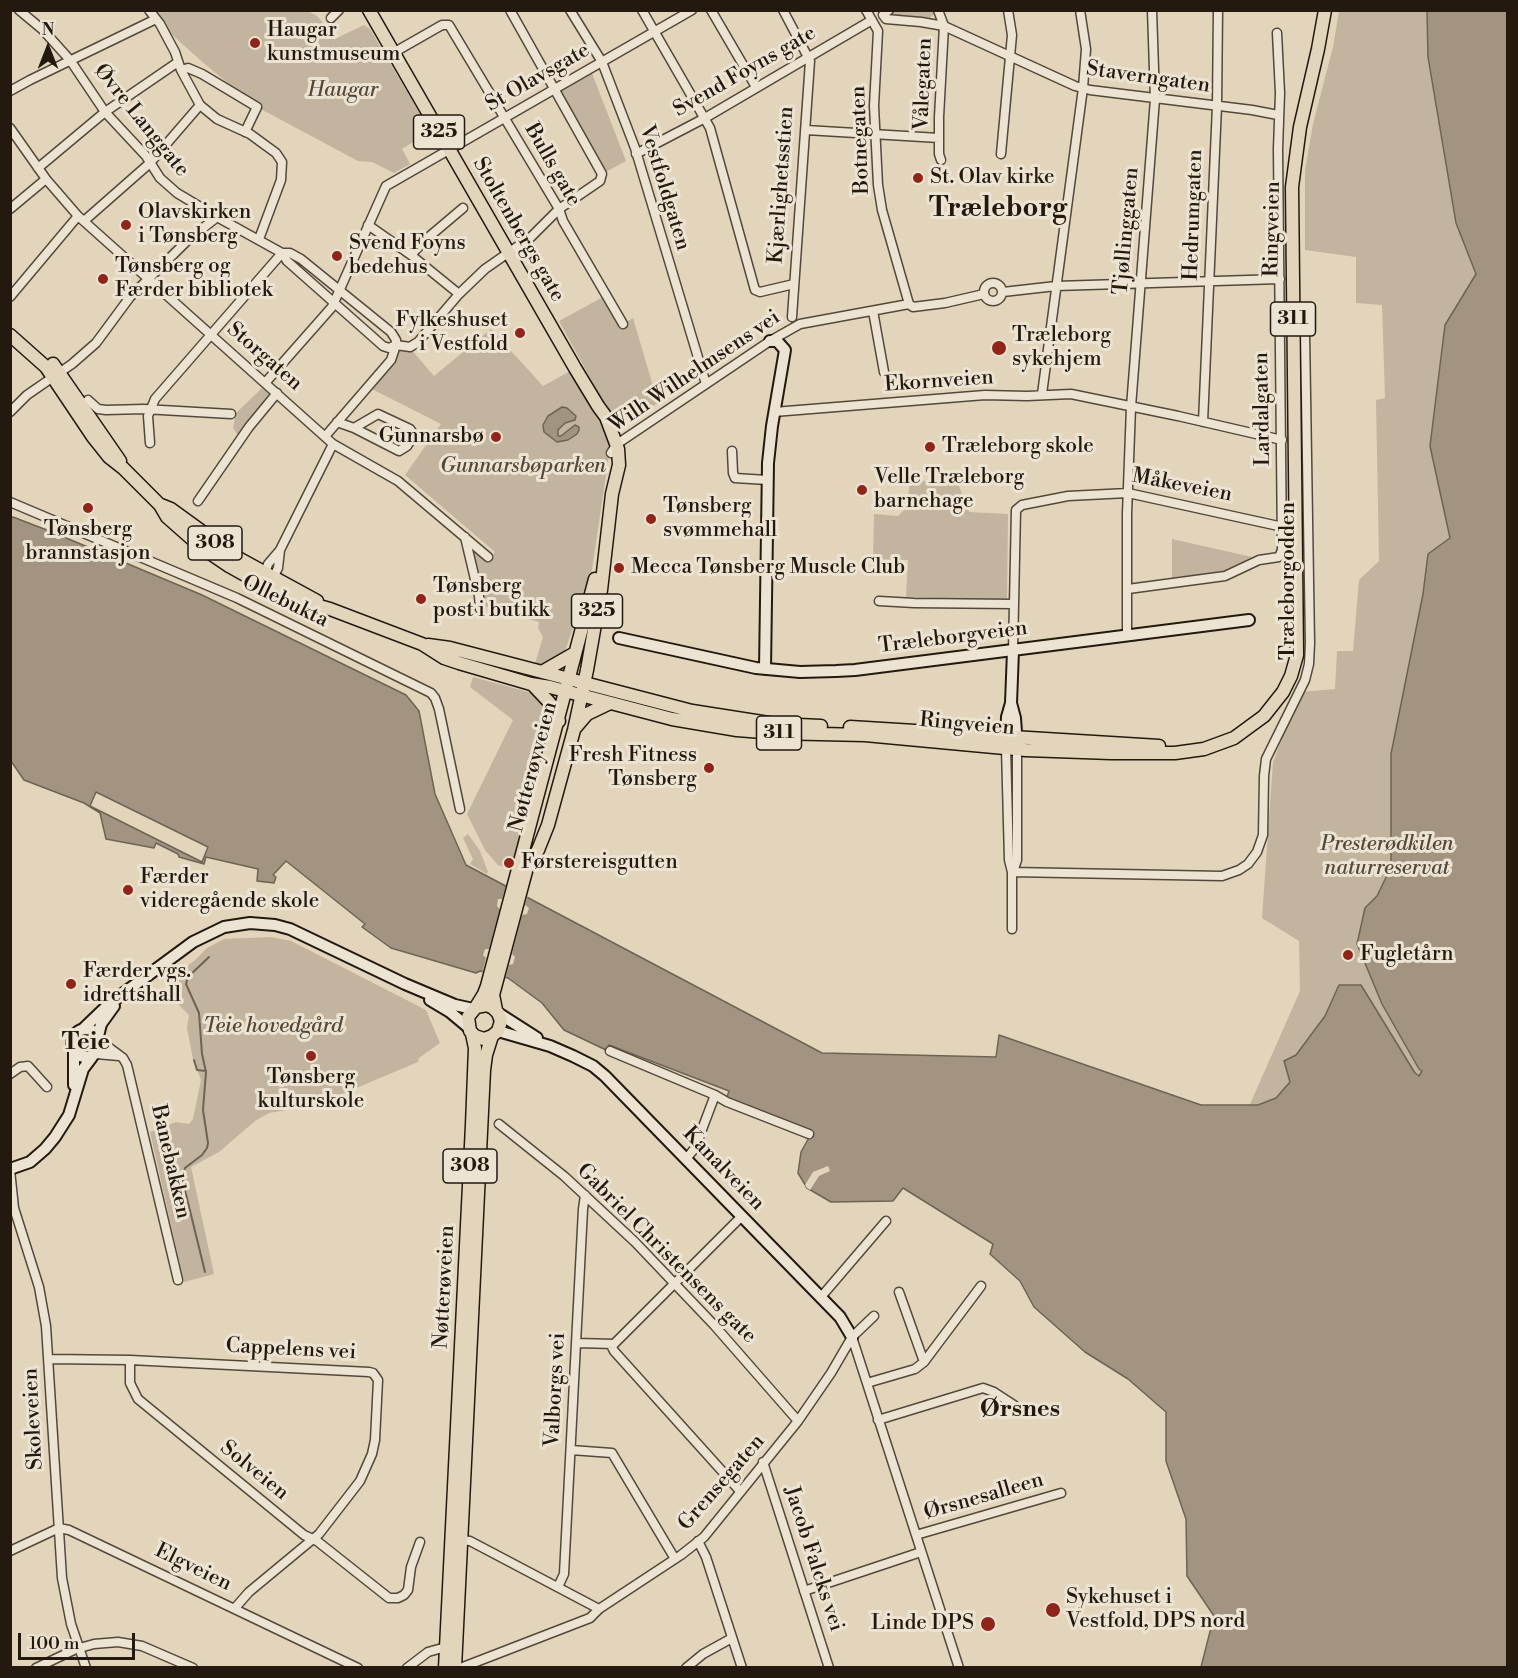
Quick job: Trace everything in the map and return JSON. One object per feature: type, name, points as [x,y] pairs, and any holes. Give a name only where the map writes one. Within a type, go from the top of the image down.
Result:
[{"type":"main road","name":"Stoltenbergs gate","points":[[369,10],[608,421],[619,465],[612,494],[598,608],[576,687]]},
{"type":"main road","name":"Ringveien","points":[[576,687],[610,703],[688,723],[775,734],[1012,743],[1162,754],[1190,752],[1224,743],[1257,723],[1283,692],[1291,675],[1298,646],[1296,631],[1292,187],[1300,127],[1325,10]]},
{"type":"main road","name":"308","points":[[10,325],[47,357],[93,437],[109,457],[123,468],[160,505],[168,517],[201,547],[229,566],[294,599],[330,609],[422,644],[444,658],[531,684],[576,687]]},
{"type":"main road","name":"308","points":[[10,335],[56,375]]},
{"type":"main road","name":"308","points":[[160,505],[171,509],[240,559],[330,609]]},
{"type":"main road","name":"Stoltenbergs gate","points":[[576,687],[575,653],[606,537]]},
{"type":"main road","name":"Stoltenbergs gate","points":[[576,687],[581,637]]},
{"type":"main road","name":"308","points":[[422,644],[450,648],[542,672],[576,687]]},
{"type":"main road","points":[[542,672],[575,653]]},
{"type":"main road","points":[[531,684],[549,702],[559,721]]},
{"type":"main road","name":"Ringveien","points":[[576,687],[692,711],[775,724],[883,728],[1012,743]]},
{"type":"main road","name":"Nøtterøyveien","points":[[520,878],[559,721],[576,687]]},
{"type":"main road","name":"Nøtterøyveien","points":[[520,878],[538,850],[548,825],[574,730],[576,687]]},
{"type":"main road","name":"Nøtterøyveien","points":[[528,866],[576,687]]},
{"type":"main road","points":[[574,730],[587,714],[610,703]]},
{"type":"main road","name":"308","points":[[495,1034],[501,1022],[491,987],[520,878]]},
{"type":"main road","name":"308","points":[[470,1031],[468,1017],[491,987]]},
{"type":"main road","points":[[474,1008],[487,1005],[497,1012]]},
{"type":"main road","points":[[470,1031],[484,1039],[495,1034]]},
{"type":"main road","name":"Nøtterøveien","points":[[456,1541],[475,1048],[470,1031]]},
{"type":"main road","name":"Nøtterøveien","points":[[456,1541],[484,1070],[495,1034]]},
{"type":"main road","name":"308","points":[[445,1668],[456,1541]]},
{"type":"main road","name":"308","points":[[455,1668],[456,1541]]},
{"type":"street","name":"Øvre Langgate","points":[[19,10],[43,30],[70,60],[105,112],[147,156],[160,178],[177,193],[282,253],[287,261],[383,346],[389,348],[396,345],[391,332],[339,289],[290,253],[282,253]]},
{"type":"street","points":[[149,10],[160,24],[200,105],[217,119],[245,132],[276,153],[282,162],[281,180],[259,238]]},
{"type":"street","points":[[331,18],[339,10]]},
{"type":"street","points":[[328,433],[391,360],[396,345],[410,347],[418,342],[459,294],[485,269],[531,237],[559,209],[603,177],[510,10]]},
{"type":"street","name":"Vestfoldgaten","points":[[570,10],[602,62],[636,154],[706,384]]},
{"type":"street","points":[[642,10],[705,118],[716,144],[755,290],[760,292],[794,284]]},
{"type":"street","name":"St Olavsgate","points":[[265,383],[323,319],[334,302],[386,186],[692,10]]},
{"type":"street","points":[[711,10],[756,87]]},
{"type":"street","points":[[783,10],[809,57]]},
{"type":"street","name":"Botnegaten","points":[[866,10],[878,35],[874,134],[876,169],[882,210],[909,304]]},
{"type":"street","name":"Vålegaten","points":[[938,10],[944,26],[939,138],[941,160]]},
{"type":"street","points":[[1001,154],[1012,30],[1008,10]]},
{"type":"street","points":[[1042,394],[1083,88],[1086,49],[1080,10]]},
{"type":"street","name":"Tjøllinggaten","points":[[1127,635],[1131,407],[1155,99],[1152,10]]},
{"type":"street","name":"Hedrumgaten","points":[[1203,422],[1217,106],[1218,10]]},
{"type":"street","name":"Staverngaten","points":[[886,13],[890,20],[944,26],[1083,88],[1278,115]]},
{"type":"street","points":[[10,91],[156,19]]},
{"type":"street","name":"Svend Foyns gate","points":[[636,154],[705,118],[872,20]]},
{"type":"street","name":"Bulls gate","points":[[393,54],[442,25],[449,25],[559,209],[563,221],[623,324]]},
{"type":"street","name":"Lardalgaten","points":[[1128,589],[1225,576],[1259,560],[1279,557],[1282,550],[1278,115],[1280,93],[1277,33]]},
{"type":"street","name":"Kjærlighetsstien","points":[[792,317],[811,71],[809,57]]},
{"type":"street","points":[[38,168],[105,112],[180,66],[202,74],[257,107],[245,132]]},
{"type":"street","points":[[10,297],[81,219],[150,163],[200,105]]},
{"type":"street","name":"Storgaten","points":[[10,128],[46,179],[81,219],[333,444],[398,482],[488,557]]},
{"type":"street","points":[[806,130],[939,138]]},
{"type":"street","points":[[10,209],[46,179]]},
{"type":"street","points":[[411,255],[462,208]]},
{"type":"street","points":[[10,412],[27,395],[96,343],[126,303],[148,279],[188,240],[217,217]]},
{"type":"street","points":[[368,225],[411,255],[459,294]]},
{"type":"street","points":[[150,443],[148,428],[150,410],[165,386],[282,253]]},
{"type":"street","points":[[1056,286],[1280,279]]},
{"type":"street","name":"Wilh Wilhelmsens vei","points":[[614,448],[770,341],[800,324],[909,304],[913,307],[924,306],[984,294],[984,289],[990,283],[999,284],[1003,292],[1056,286]]},
{"type":"street","points":[[873,311],[884,372]]},
{"type":"street","name":"Træleborgodden","points":[[1012,872],[1221,876],[1239,870],[1248,864],[1257,852],[1263,834],[1266,759],[1302,686],[1309,664],[1305,333]]},
{"type":"street","points":[[765,669],[767,480],[774,412],[786,350],[777,341],[770,341]]},
{"type":"street","points":[[198,501],[249,427],[278,393]]},
{"type":"street","name":"Ekornveien","points":[[774,412],[986,395],[1071,394],[1282,441]]},
{"type":"street","points":[[88,400],[98,409],[231,414]]},
{"type":"street","points":[[337,422],[399,451],[407,446],[414,435],[410,429],[378,414],[354,428]]},
{"type":"street","points":[[263,585],[269,574],[278,568],[280,550],[333,444]]},
{"type":"street","points":[[732,451],[735,478],[767,480]]},
{"type":"street","name":"Måkeveien","points":[[1012,743],[1007,717],[1011,703],[1016,510],[1022,505],[1068,496],[1128,493],[1283,527]]},
{"type":"street","name":"Ollebukta","points":[[10,502],[237,598],[430,693],[435,698],[439,709],[460,809]]},
{"type":"street","points":[[465,537],[480,609]]},
{"type":"street","points":[[879,601],[1014,604]]},
{"type":"street","name":"Træleborgveien","points":[[619,638],[765,669],[800,672],[855,670],[1249,620]]},
{"type":"street","points":[[1012,743],[1017,860],[1012,872],[1012,929]]},
{"type":"street","points":[[75,1095],[73,1037],[104,1008],[178,952],[224,927],[250,922],[290,929],[405,984],[454,1005],[474,1008]]},
{"type":"street","points":[[405,984],[450,1012],[470,1031]]},
{"type":"street","points":[[10,1170],[30,1162],[52,1142],[69,1115],[83,1069],[100,1049],[101,1024],[121,996]]},
{"type":"street","name":"Kanalveien","points":[[497,1012],[550,1046],[581,1059],[605,1076],[821,1297],[845,1324],[852,1337]]},
{"type":"street","name":"Banebakken","points":[[83,1029],[91,1030],[125,1061],[178,1281]]},
{"type":"street","name":"Kanalveien","points":[[495,1034],[550,1046]]},
{"type":"street","points":[[610,1051],[727,1102],[809,1134]]},
{"type":"street","points":[[74,1052],[82,1057],[119,1056]]},
{"type":"street","points":[[10,1074],[20,1067],[28,1066],[47,1087]]},
{"type":"street","points":[[686,1159],[695,1148],[715,1095]]},
{"type":"street","name":"Gabriel Christensens gate","points":[[499,1124],[585,1195],[675,1283],[798,1421]]},
{"type":"street","name":"Skoleveien","points":[[10,1170],[11,1196],[40,1295],[49,1359],[66,1604],[86,1668]]},
{"type":"street","name":"Valborgs vei","points":[[558,1587],[564,1574],[585,1195]]},
{"type":"street","points":[[577,1343],[611,1345],[742,1216]]},
{"type":"street","points":[[821,1297],[886,1221]]},
{"type":"street","points":[[867,1383],[915,1368],[924,1362],[981,1286]]},
{"type":"street","points":[[899,1292],[924,1362]]},
{"type":"street","name":"Grensegaten","points":[[463,1667],[581,1623],[704,1537],[798,1421],[852,1337],[874,1316]]},
{"type":"street","name":"Ørsnesalleen","points":[[852,1337],[959,1668]]},
{"type":"street","points":[[611,1345],[740,1491]]},
{"type":"street","points":[[49,1359],[130,1360]]},
{"type":"street","name":"Solveien","points":[[130,1360],[130,1383],[138,1399],[304,1535],[312,1538],[384,1596],[393,1599],[404,1595],[408,1590],[411,1567],[420,1542]]},
{"type":"street","name":"Cappelens vei","points":[[130,1360],[369,1372],[376,1376],[379,1385],[376,1433],[372,1454],[356,1488],[319,1534],[249,1592],[235,1608]]},
{"type":"street","points":[[878,1420],[983,1388],[1014,1405]]},
{"type":"street","points":[[571,1450],[612,1453],[675,1559]]},
{"type":"street","name":"Jacob Falcks vei","points":[[763,1462],[829,1668]]},
{"type":"street","name":"Ørsnesalleen","points":[[916,1535],[1061,1493]]},
{"type":"street","points":[[10,1551],[60,1528]]},
{"type":"street","name":"Elgveien","points":[[60,1528],[74,1532],[358,1668]]},
{"type":"street","points":[[456,1541],[470,1541],[598,1609]]},
{"type":"street","points":[[698,1541],[706,1557],[742,1668]]},
{"type":"street","name":"Ørsnesalleen","points":[[804,1591],[921,1552]]},
{"type":"street","points":[[686,1668],[703,1654],[732,1638]]},
{"type":"street","points":[[36,1668],[79,1648],[118,1642],[132,1643],[157,1650],[193,1668]]},
{"type":"street","points":[[407,1668],[428,1652],[446,1647]]},
{"type":"green space","name":"Haugar","points":[[149,11],[308,11],[317,16],[337,38],[364,25],[370,29],[430,131],[402,149],[410,164],[394,173],[372,162],[358,161],[257,107],[207,66]]},
{"type":"green space","points":[[894,11],[934,11],[934,14],[930,18],[894,17],[891,14]]},
{"type":"green space","name":"Presterødkilen naturreservat","points":[[1339,11],[1507,11],[1507,1141],[1247,1111],[1300,991],[1299,941],[1262,918],[1273,762],[1300,692],[1335,689],[1337,651],[1353,651],[1359,580],[1379,561],[1376,400],[1385,398],[1382,305],[1356,303],[1356,257],[1305,250],[1305,170]]},
{"type":"green space","points":[[590,68],[626,161],[602,174],[555,88]]},
{"type":"green space","points":[[603,297],[622,325],[633,318],[658,403],[626,420],[619,414],[611,416],[559,321]]},
{"type":"green space","name":"Gunnarsbøparken","points":[[491,329],[543,386],[574,369],[602,421],[610,449],[591,576],[565,651],[554,660],[541,665],[535,664],[543,637],[538,628],[539,622],[484,606],[473,552],[478,553],[485,561],[495,552],[405,475],[441,424],[370,388],[397,346],[410,348],[434,376]]},
{"type":"green space","points":[[262,388],[272,396],[239,437],[233,428],[236,413]]},
{"type":"green space","points":[[910,481],[957,481],[969,512],[1008,514],[1007,601],[906,597],[908,560],[873,559],[874,514],[898,516],[907,507]]},
{"type":"green space","points":[[1172,539],[1252,557],[1223,571],[1172,578]]},
{"type":"green space","points":[[473,677],[532,693],[550,715],[551,731],[515,871],[498,865],[485,850],[467,814],[513,720],[470,687]]},
{"type":"green space","points":[[468,834],[480,851],[487,874],[470,864],[473,859],[463,838]]},
{"type":"green space","name":"Teie hovedgård","points":[[271,937],[291,941],[426,1010],[440,1043],[419,1058],[418,1062],[316,1105],[269,1113],[255,1121],[219,1152],[191,1167],[214,1274],[184,1282],[150,1132],[176,1122],[189,1124],[193,1119],[201,1080],[193,1059],[187,1028],[189,1015],[179,1005],[180,992],[172,977],[207,948],[224,939]]},
{"type":"shaded area","points":[[1427,11],[1507,11],[1507,1667],[1201,1667],[1214,1616],[1187,1576],[1186,1519],[1166,1461],[1166,1412],[1128,1379],[1085,1352],[1034,1307],[1020,1281],[990,1254],[993,1244],[903,1188],[893,1201],[831,1202],[807,1188],[798,1173],[801,1152],[811,1134],[726,1100],[729,1091],[609,1045],[606,1050],[564,1030],[542,1003],[508,978],[480,971],[476,973],[391,948],[362,927],[365,924],[286,861],[273,875],[276,877],[274,883],[257,881],[258,869],[206,857],[204,864],[179,857],[178,854],[156,843],[154,848],[106,839],[100,813],[84,803],[24,780],[11,761],[10,519],[13,517],[52,532],[202,595],[406,695],[419,711],[435,794],[466,865],[822,1053],[996,1057],[999,1035],[1201,1105],[1258,1105],[1276,1098],[1290,1082],[1284,1061],[1296,1055],[1325,1016],[1339,985],[1361,985],[1419,1076],[1422,1071],[1382,1004],[1357,944],[1365,908],[1377,896],[1391,867],[1391,754],[1423,594],[1428,554],[1450,538],[1430,446],[1445,325],[1476,274],[1456,223],[1428,57]],"holes":[[[96,792],[208,847],[202,862],[90,806]]]},
{"type":"shaded area","points":[[562,407],[567,408],[576,416],[575,420],[565,423],[558,430],[558,436],[575,425],[579,427],[579,430],[568,440],[557,442],[544,432],[543,425],[548,416]]},
{"type":"pier","points":[[507,883],[528,895],[525,905],[529,908],[527,914],[522,915],[512,954],[515,957],[513,964],[509,965],[505,980],[482,974],[486,958],[483,955],[485,949],[489,949],[500,909],[497,906],[498,899],[502,899]]},
{"type":"pier","points":[[828,1166],[830,1171],[819,1176],[810,1190],[807,1188],[805,1185],[813,1172]]},
{"type":"waterway","points":[[205,1272],[182,1178],[185,1168],[202,1155],[208,1143],[203,1110],[206,1072],[202,1054],[199,1013],[186,984],[188,977],[209,957]]},
{"type":"waterway","points":[[194,1060],[197,1070],[206,1071]]},
{"type":"place","name":"Haugar kunstmuseum","points":[[255,43]]},
{"type":"place","name":"St. Olav kirke","points":[[918,178]]},
{"type":"place","name":"Olavskirken i Tønsberg","points":[[126,225]]},
{"type":"place","name":"Svend Foyns bedehus","points":[[337,256]]},
{"type":"place","name":"Tønsberg og Færder bibliotek","points":[[103,279]]},
{"type":"place","name":"Fylkeshuset i Vestfold","points":[[520,333]]},
{"type":"place","name":"Træleborg sykehjem","points":[[999,348]]},
{"type":"place","name":"Gunnarsbø","points":[[496,437]]},
{"type":"place","name":"Træleborg skole","points":[[930,447]]},
{"type":"place","name":"Velle Træleborg barnehage","points":[[862,490]]},
{"type":"place","name":"Tønsberg brannstasjon","points":[[88,508]]},
{"type":"place","name":"Tønsberg svømmehall","points":[[651,519]]},
{"type":"place","name":"Mecca Tønsberg Muscle Club","points":[[619,568]]},
{"type":"place","name":"Tønsberg post i butikk","points":[[421,599]]},
{"type":"place","name":"Fresh Fitness Tønsberg","points":[[709,768]]},
{"type":"place","name":"Førstereisgutten","points":[[509,863]]},
{"type":"place","name":"Færder videregående skole","points":[[128,890]]},
{"type":"place","name":"Fugletårn","points":[[1348,955]]},
{"type":"place","name":"Færder vgs. idrettshall","points":[[71,984]]},
{"type":"place","name":"Tønsberg kulturskole","points":[[311,1056]]},
{"type":"place","name":"Sykehuset i Vestfold, DPS nord","points":[[1053,1610]]},
{"type":"place","name":"Linde DPS","points":[[988,1624]]},
{"type":"district","name":"Træleborg","points":[[998,210]]},
{"type":"district","name":"Teie","points":[[86,1043]]},
{"type":"district","name":"Ørsnes","points":[[1020,1410]]}]
